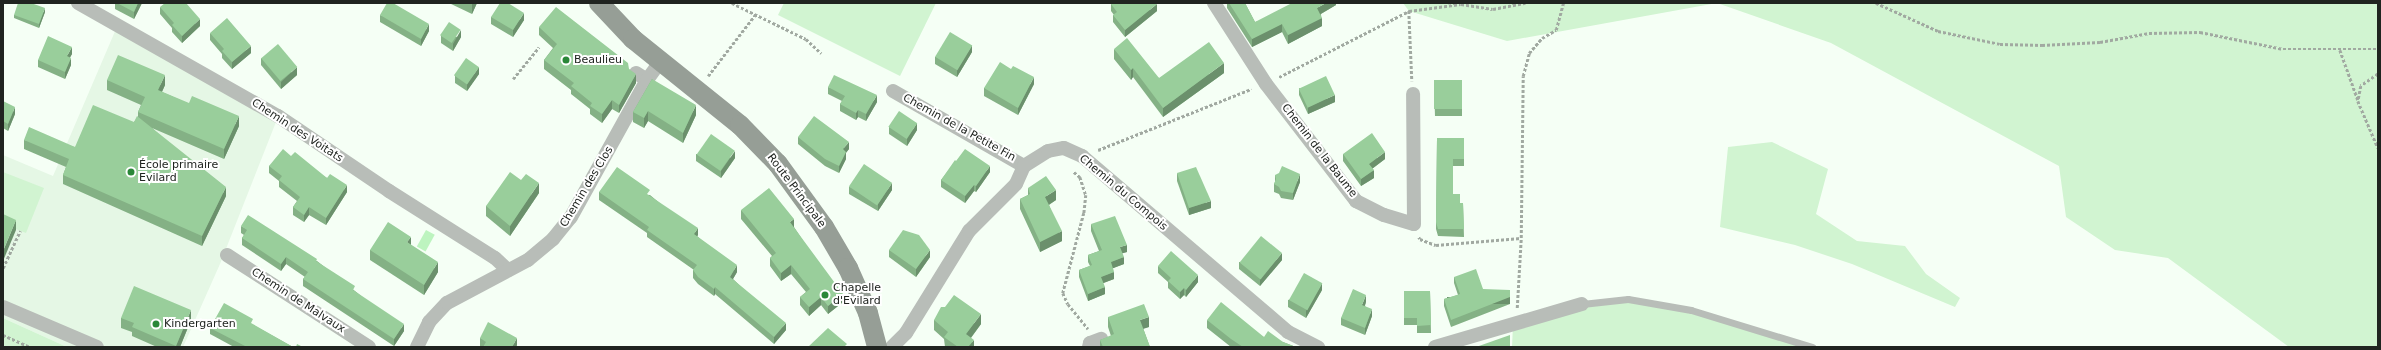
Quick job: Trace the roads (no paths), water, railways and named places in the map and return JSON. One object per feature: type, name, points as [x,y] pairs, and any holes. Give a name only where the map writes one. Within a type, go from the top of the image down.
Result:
[{"type":"street","name":"Chemin des Voitats","points":[[78,3],[278,116],[389,191],[495,258],[508,270]]},
{"type":"street","name":"Route Principale","points":[[599,3],[633,39],[740,125],[778,164],[802,194],[848,268],[868,313],[877,347]]},
{"type":"street","name":"Chemin de la Baume","points":[[1214,3],[1266,84],[1356,201],[1384,215],[1414,224],[1413,94]]},
{"type":"street","name":"Chemin des Clos","points":[[417,347],[429,322],[447,302],[491,281],[528,260],[553,239],[571,217],[642,76],[660,62]]},
{"type":"street","name":"Chemin de la Petite Fin","points":[[893,91],[1024,166]]},
{"type":"street","name":"Chemin du Compois","points":[[1024,166],[1048,151],[1064,148],[1082,156],[1288,332],[1318,347]]},
{"type":"street","points":[[892,347],[906,333],[969,231],[1016,184],[1024,166]]},
{"type":"street","name":"Chemin de Malvaux","points":[[227,255],[369,347]]},
{"type":"street","points":[[1435,347],[1582,304]]},
{"type":"street","points":[[3,306],[97,347]]},
{"type":"lane","points":[[1582,304],[1628,299],[1691,310],[1812,347]]},
{"type":"place","name":"Beaulieu","points":[[566,60]]},
{"type":"place","name":"École primaire Evilard","points":[[131,172]]},
{"type":"place","name":"Chapelle d'Evilard","points":[[825,295]]},
{"type":"place","name":"Kindergarten","points":[[156,324]]}]
